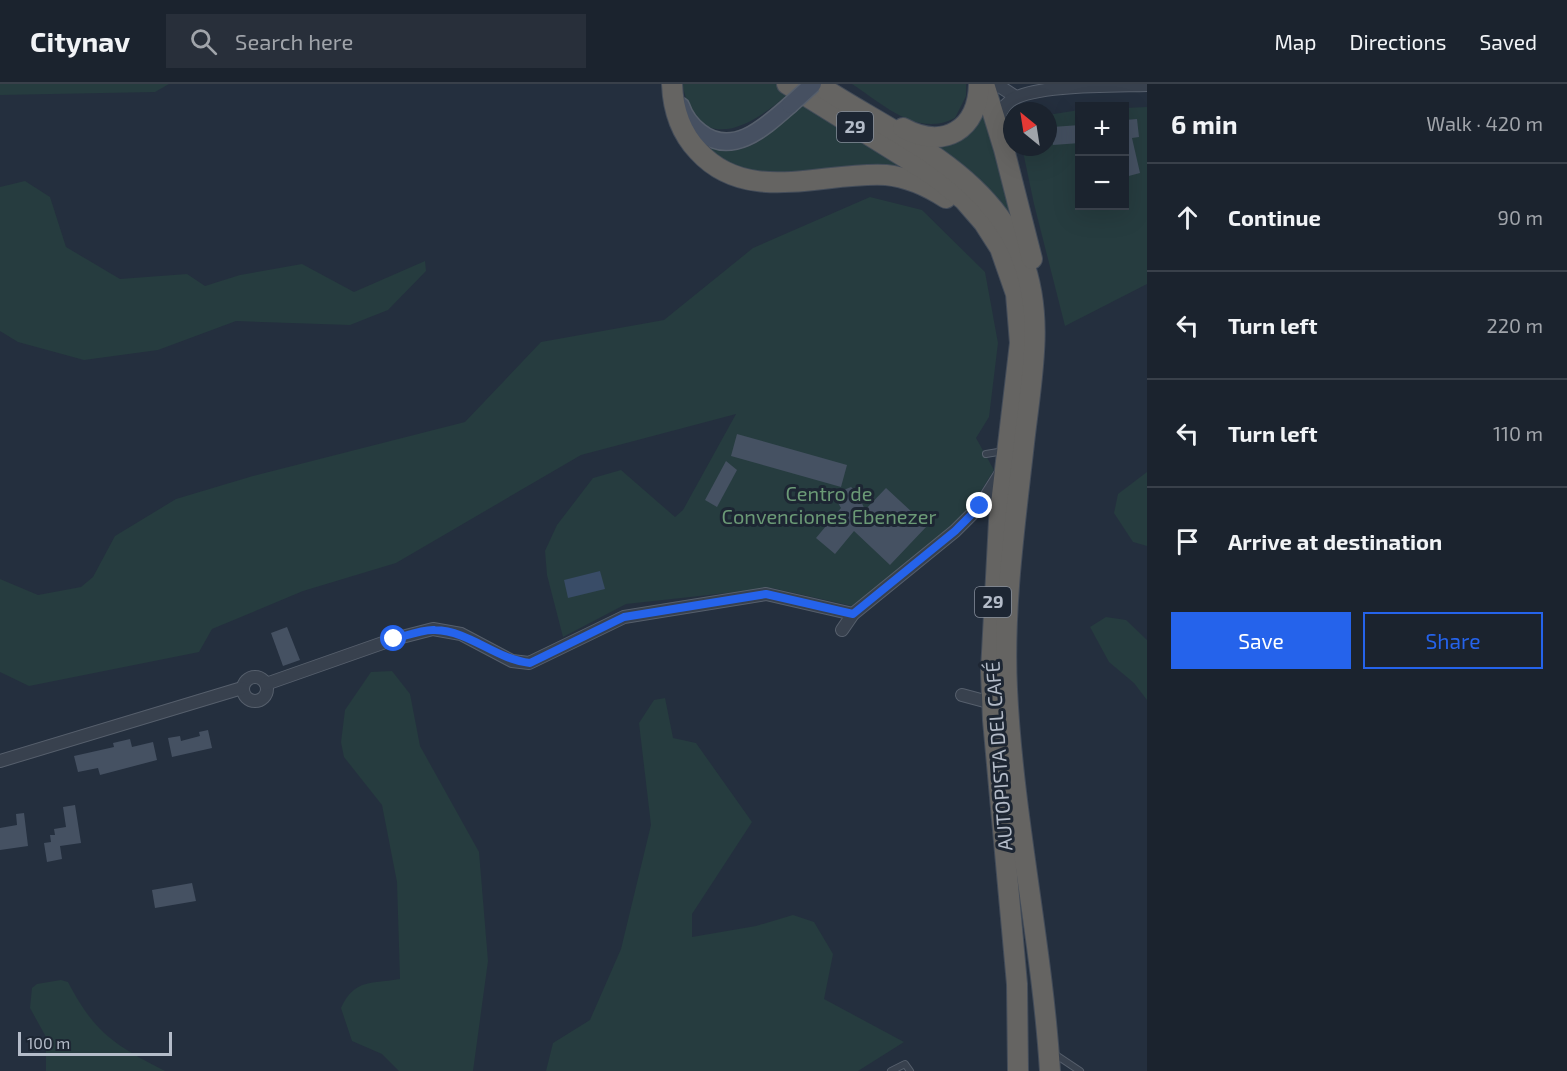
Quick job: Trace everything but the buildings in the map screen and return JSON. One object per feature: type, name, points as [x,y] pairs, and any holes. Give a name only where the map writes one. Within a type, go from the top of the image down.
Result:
[{"type":"highway","points":[[674,84],[673,101],[680,125],[691,144],[703,158],[737,178],[765,183],[886,175],[938,192],[963,211],[985,236],[1019,305]]},
{"type":"highway","name":"AUTOPISTA DEL CAFÉ","points":[[788,84],[933,175],[964,200],[984,223],[1000,248],[1012,277],[1019,305],[1020,343],[993,597],[992,703],[1017,984],[1018,1071]]},
{"type":"highway","name":"AUTOPISTA DEL CAFÉ","points":[[815,84],[956,172],[994,210],[1012,237],[1029,280],[1035,315],[1034,365],[1013,550],[1006,663],[1018,814],[1035,934],[1050,1071]]},
{"type":"highway","points":[[830,84],[906,129],[920,136],[934,138],[948,135],[968,121],[978,102],[979,84]]},
{"type":"highway","points":[[984,84],[998,126],[1038,279],[1041,325],[1034,365]]},
{"type":"main road","points":[[674,84],[682,110],[691,124],[705,136],[720,142],[729,142],[751,135],[815,84]]},
{"type":"street","points":[[996,84],[1016,97]]},
{"type":"street","points":[[998,126],[1002,108],[1016,97],[1070,88],[1147,85]]},
{"type":"street","points":[[842,630],[853,614],[955,531],[980,506],[1007,457]]},
{"type":"street","points":[[266,684],[394,639],[433,629],[461,634],[512,661],[530,663],[624,617],[766,594],[853,614]]},
{"type":"street","points":[[242,688],[245,681],[252,677],[260,678],[266,684]]},
{"type":"street","points":[[242,688],[248,699],[255,701],[265,695],[266,684]]},
{"type":"street","points":[[0,761],[242,688]]},
{"type":"street","points":[[962,695],[992,703]]},
{"type":"lane","points":[[986,454],[1007,457]]},
{"type":"lane","points":[[1048,1050],[1080,1071]]},
{"type":"lane","points":[[891,1071],[905,1064],[910,1071]]},
{"type":"green space","points":[[0,84],[169,84],[155,92],[0,95]]},
{"type":"green space","points":[[682,84],[779,84],[790,93],[756,118],[729,129],[716,129],[704,124],[693,114]]},
{"type":"green space","points":[[852,84],[966,84],[966,96],[955,118],[941,123],[927,124],[901,116]]},
{"type":"green space","points":[[984,102],[1018,233],[937,147],[948,144]]},
{"type":"green space","points":[[802,104],[933,183],[741,174],[698,142],[730,150],[743,148],[767,136]]},
{"type":"green space","points":[[1147,107],[1147,284],[1065,326],[1024,156],[1057,156],[1057,114],[1075,111],[1075,210],[1129,210],[1129,108]]},
{"type":"green space","points":[[25,181],[50,197],[66,247],[120,279],[187,274],[205,286],[240,275],[302,264],[354,292],[425,261],[426,271],[388,310],[350,325],[236,321],[158,350],[84,360],[18,342],[0,331],[0,187]]},
{"type":"green space","name":"Centro de Convenciones Ebenezer","points":[[870,197],[922,210],[985,272],[998,343],[989,417],[976,438],[994,470],[965,516],[933,544],[852,606],[772,588],[626,604],[563,637],[547,575],[545,551],[557,525],[593,478],[621,470],[675,517],[683,510],[736,414],[581,455],[396,563],[303,591],[212,629],[199,652],[29,686],[0,672],[0,579],[38,595],[81,587],[93,577],[115,536],[176,499],[253,476],[465,422],[541,342],[664,320],[753,248]]},
{"type":"green space","points":[[1147,472],[1147,546],[1133,542],[1114,513],[1118,494]]},
{"type":"green space","points":[[1106,617],[1126,620],[1147,640],[1147,700],[1134,683],[1109,662],[1090,627]]},
{"type":"green space","points":[[392,671],[410,694],[420,746],[479,852],[488,961],[473,1071],[399,1071],[382,1054],[352,1041],[341,1008],[346,998],[358,987],[373,982],[400,979],[397,882],[382,805],[344,757],[341,742],[345,710],[371,672]]},
{"type":"green space","points":[[665,698],[673,738],[696,743],[752,822],[692,914],[692,937],[756,926],[793,915],[814,922],[833,954],[824,999],[904,1042],[858,1071],[546,1071],[553,1043],[590,1020],[621,949],[651,825],[639,723],[654,700]]},
{"type":"green space","points":[[61,980],[68,982],[88,1014],[108,1036],[119,1045],[165,1071],[46,1071],[46,1037],[30,1008],[32,988],[37,984]]},
{"type":"water","points":[[600,571],[605,589],[568,598],[564,580]]},
{"type":"route","points":[[394,639],[433,629],[461,634],[493,653],[512,661],[530,663],[551,655],[597,629],[624,617],[766,594],[853,614],[955,531],[980,506]]}]
